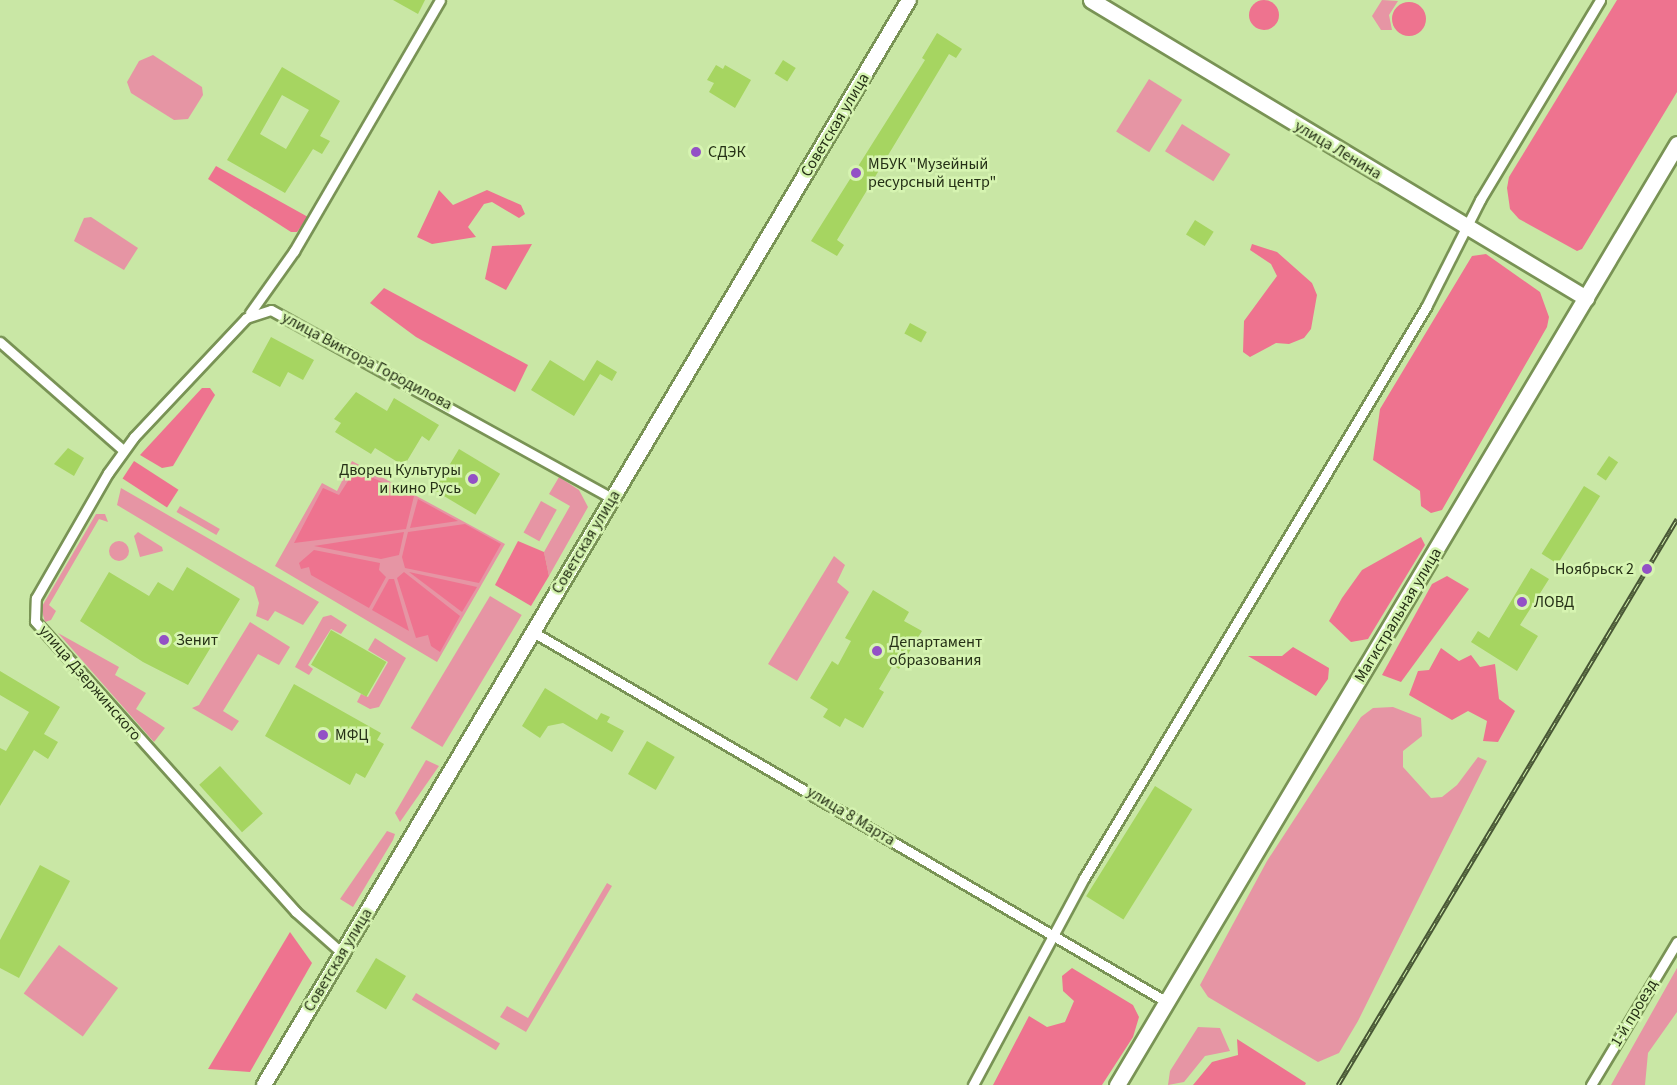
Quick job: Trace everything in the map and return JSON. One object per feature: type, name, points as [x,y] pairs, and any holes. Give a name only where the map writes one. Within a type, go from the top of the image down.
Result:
[{"type":"main road","name":"Советская улица","points":[[264,1085],[909,0]]},
{"type":"main road","name":"улица Ленина","points":[[1091,0],[1586,298]]},
{"type":"main road","name":"Магистральная улица","points":[[1117,1085],[1677,144]]},
{"type":"street","points":[[0,342],[123,450],[246,318],[294,251],[440,0]]},
{"type":"street","points":[[973,1085],[1084,878],[1420,317],[1480,200],[1600,0]]},
{"type":"street","name":"улица Виктора Городилова","points":[[246,318],[265,311],[285,314],[612,498]]},
{"type":"street","name":"улица Дзержинского","points":[[123,450],[36,598],[35,621],[296,912],[342,953]]},
{"type":"street","name":"улица 8 Марта","points":[[533,632],[1167,1002]]},
{"type":"street","name":"1-й проезд","points":[[1591,1085],[1677,942]]},
{"type":"shaded area","points":[[1264,0],[1275,4],[1279,15],[1275,26],[1264,30],[1253,26],[1249,15],[1253,4]]},
{"type":"shaded area","points":[[1382,0],[1398,1],[1389,15],[1392,30],[1381,30],[1372,16]]},
{"type":"shaded area","points":[[1617,0],[1677,0],[1677,92],[1582,249],[1577,251],[1519,219],[1510,209],[1507,188],[1509,177]]},
{"type":"shaded area","points":[[1409,2],[1421,7],[1426,19],[1421,31],[1409,36],[1397,31],[1392,19],[1397,7]]},
{"type":"shaded area","points":[[153,55],[202,87],[203,95],[188,119],[174,120],[131,93],[127,82],[139,61]]},
{"type":"shaded area","points":[[1149,79],[1182,100],[1149,152],[1116,132]]},
{"type":"shaded area","points":[[1182,124],[1230,154],[1213,181],[1165,151]]},
{"type":"shaded area","points":[[216,166],[308,217],[297,232],[291,232],[208,179]]},
{"type":"shaded area","points":[[439,190],[453,205],[487,190],[521,205],[525,214],[519,218],[492,202],[484,204],[468,227],[476,237],[432,244],[417,237]]},
{"type":"shaded area","points":[[91,217],[138,248],[124,270],[74,241],[84,218]]},
{"type":"shaded area","points":[[532,244],[506,290],[485,279],[492,246]]},
{"type":"shaded area","points":[[1252,244],[1277,252],[1312,283],[1317,295],[1311,329],[1304,338],[1289,344],[1276,343],[1250,357],[1243,352],[1244,321],[1277,276],[1271,264],[1250,250]]},
{"type":"shaded area","points":[[1486,254],[1540,292],[1549,317],[1547,327],[1442,510],[1431,513],[1421,506],[1420,491],[1373,460],[1380,409],[1472,256]]},
{"type":"shaded area","points":[[384,288],[528,365],[515,392],[416,337],[370,303]]},
{"type":"shaded area","points":[[202,388],[210,388],[215,395],[173,466],[162,468],[140,455]]},
{"type":"shaded area","points":[[134,461],[178,490],[167,507],[123,479]]},
{"type":"shaded area","points":[[352,461],[505,544],[437,662],[275,566],[322,483],[337,491]]},
{"type":"shaded area","points":[[355,470],[414,496],[406,529],[294,543],[323,488],[339,495]]},
{"type":"shaded area","points":[[559,477],[579,490],[588,507],[549,576],[544,552],[570,506],[549,494]]},
{"type":"shaded area","points":[[121,488],[319,602],[303,625],[275,611],[268,621],[256,616],[259,603],[254,587],[117,505]]},
{"type":"shaded area","points":[[418,499],[458,521],[410,528]]},
{"type":"shaded area","points":[[541,501],[557,510],[539,541],[524,532]]},
{"type":"shaded area","points":[[180,506],[220,529],[216,535],[177,512]]},
{"type":"shaded area","points":[[96,514],[105,514],[108,522],[99,519],[49,605],[56,611],[51,620],[45,622],[41,608]]},
{"type":"shaded area","points":[[465,524],[501,544],[479,583],[405,568],[402,557],[408,532]]},
{"type":"shaded area","points":[[138,532],[162,547],[163,551],[140,557],[134,536]]},
{"type":"shaded area","points":[[404,532],[399,555],[381,559],[314,546]]},
{"type":"shaded area","points":[[1421,537],[1425,545],[1368,639],[1351,642],[1329,621],[1342,598],[1362,570]]},
{"type":"shaded area","points":[[119,541],[126,544],[129,551],[126,558],[119,561],[112,558],[109,551],[112,544]]},
{"type":"shaded area","points":[[518,541],[544,552],[549,576],[531,606],[495,585]]},
{"type":"shaded area","points":[[314,550],[380,563],[379,570],[386,577],[369,608],[311,575],[309,567],[301,569],[299,563]]},
{"type":"shaded area","points":[[834,556],[845,565],[837,582],[849,592],[797,681],[768,664]]},
{"type":"shaded area","points":[[404,572],[460,616],[440,652],[431,646],[428,635],[416,638],[397,578]]},
{"type":"shaded area","points":[[409,572],[477,587],[462,612]]},
{"type":"shaded area","points":[[1447,576],[1469,589],[1401,682],[1382,675],[1432,584]]},
{"type":"shaded area","points":[[389,579],[394,579],[409,631],[372,610]]},
{"type":"shaded area","points":[[490,596],[522,615],[442,747],[411,728]]},
{"type":"shaded area","points":[[331,615],[347,625],[341,634],[331,629],[308,665],[313,669],[309,675],[295,667],[323,617]]},
{"type":"shaded area","points":[[250,622],[290,647],[279,665],[258,654],[223,711],[239,721],[232,731],[192,708],[199,705]]},
{"type":"shaded area","points":[[58,633],[119,667],[115,675],[146,693],[136,709],[165,728],[154,742]]},
{"type":"shaded area","points":[[375,638],[406,658],[379,707],[370,709],[357,702],[361,694],[368,697],[388,662],[368,650]]},
{"type":"shaded area","points":[[1293,647],[1329,668],[1328,679],[1316,696],[1248,656],[1282,656]]},
{"type":"shaded area","points":[[1441,648],[1459,661],[1471,655],[1480,667],[1495,664],[1499,699],[1515,711],[1498,742],[1483,741],[1487,721],[1468,711],[1452,720],[1409,695],[1418,671],[1429,670]]},
{"type":"shaded area","points":[[1393,707],[1421,718],[1422,736],[1403,751],[1403,767],[1431,798],[1442,797],[1457,785],[1478,757],[1487,761],[1358,1021],[1339,1053],[1318,1062],[1208,997],[1200,985],[1267,861],[1361,717],[1373,708]]},
{"type":"shaded area","points":[[426,760],[439,766],[400,822],[395,813]]},
{"type":"shaded area","points":[[387,831],[395,834],[393,840],[353,907],[340,899]]},
{"type":"shaded area","points":[[607,883],[612,886],[526,1032],[500,1017],[507,1006],[528,1018]]},
{"type":"shaded area","points":[[290,932],[312,963],[250,1072],[208,1069]]},
{"type":"shaded area","points":[[59,945],[118,988],[83,1036],[24,994]]},
{"type":"shaded area","points":[[1072,968],[1133,1005],[1139,1017],[1133,1037],[1102,1085],[993,1085],[1029,1016],[1047,1027],[1065,1022],[1074,1001],[1063,991],[1062,976]]},
{"type":"shaded area","points":[[1677,968],[1677,1012],[1648,1053],[1645,1085],[1611,1085]]},
{"type":"shaded area","points":[[416,993],[500,1043],[496,1050],[412,1000]]},
{"type":"shaded area","points":[[1198,1027],[1220,1028],[1230,1051],[1205,1056],[1184,1082],[1168,1085],[1170,1071]]},
{"type":"shaded area","points":[[1237,1039],[1306,1083],[1305,1085],[1193,1085],[1212,1062],[1238,1055]]},
{"type":"building","points":[[393,0],[425,0],[418,14]]},
{"type":"building","points":[[937,33],[962,49],[956,58],[949,54],[837,240],[844,245],[837,256],[811,241],[925,60],[922,58]]},
{"type":"building","points":[[783,60],[796,68],[787,82],[775,74]]},
{"type":"building","points":[[716,65],[723,69],[725,65],[751,80],[735,108],[709,92],[714,83],[707,80]]},
{"type":"building","points":[[282,67],[340,101],[320,136],[330,141],[322,154],[313,149],[285,193],[227,160]],"holes":[[[282,95],[309,110],[286,149],[260,134]]]},
{"type":"building","points":[[1195,220],[1214,232],[1205,246],[1186,234]]},
{"type":"building","points":[[910,323],[927,332],[921,343],[904,334]]},
{"type":"building","points":[[271,337],[314,360],[303,380],[288,372],[280,387],[252,372]]},
{"type":"building","points":[[550,360],[584,381],[597,360],[617,372],[612,381],[600,374],[574,416],[531,390]]},
{"type":"building","points":[[356,392],[387,411],[394,398],[439,425],[429,441],[422,436],[404,466],[375,448],[371,454],[335,432],[341,423],[334,419]]},
{"type":"building","points":[[68,448],[84,458],[74,476],[54,464]]},
{"type":"building","points":[[459,449],[500,474],[475,515],[434,490]]},
{"type":"building","points":[[1609,456],[1618,462],[1606,480],[1597,474]]},
{"type":"building","points":[[1584,486],[1600,496],[1558,564],[1542,554]]},
{"type":"building","name":"Зенит","points":[[187,567],[240,599],[188,685],[143,662],[80,621],[109,572],[149,596],[158,582],[173,591]]},
{"type":"building","name":"ЛОВД","points":[[1531,568],[1549,579],[1520,625],[1538,636],[1517,671],[1471,642],[1478,631],[1489,638]]},
{"type":"building","name":"Департамент образования","points":[[873,590],[909,612],[904,621],[922,631],[899,669],[893,665],[879,689],[884,692],[863,728],[845,718],[840,727],[823,717],[828,709],[810,698],[832,661],[838,665],[851,641],[845,638]]},
{"type":"building","points":[[331,630],[386,662],[366,697],[311,665]]},
{"type":"building","points":[[0,671],[60,707],[44,734],[58,742],[48,759],[34,750],[0,806],[0,748],[6,751],[29,712],[0,695]]},
{"type":"building","name":"МФЦ","points":[[294,684],[381,733],[377,740],[384,744],[365,778],[356,773],[350,785],[265,736]]},
{"type":"building","points":[[545,688],[597,720],[601,713],[610,717],[607,722],[624,731],[612,752],[563,723],[548,726],[540,738],[522,726]]},
{"type":"building","points":[[647,741],[675,757],[656,790],[628,774]]},
{"type":"building","points":[[220,766],[263,814],[242,832],[199,785]]},
{"type":"building","points":[[1155,786],[1192,809],[1123,920],[1086,896]]},
{"type":"building","points":[[40,865],[70,881],[19,978],[0,968],[0,940]]},
{"type":"building","points":[[376,958],[406,976],[386,1009],[356,991]]},
{"type":"railway","points":[[1338,1085],[1677,519]]},
{"type":"place","name":"СДЭК","points":[[696,152]]},
{"type":"place","name":"МБУК \"Музейный ресурсный центр\"","points":[[856,173]]},
{"type":"place","name":"Дворец Культуры и кино Русь","points":[[473,479]]},
{"type":"place","name":"Ноябрьск 2","points":[[1647,569]]},
{"type":"place","name":"ЛОВД","points":[[1522,602]]},
{"type":"place","name":"Зенит","points":[[164,640]]},
{"type":"place","name":"Департамент образования","points":[[877,651]]},
{"type":"place","name":"МФЦ","points":[[323,735]]}]
